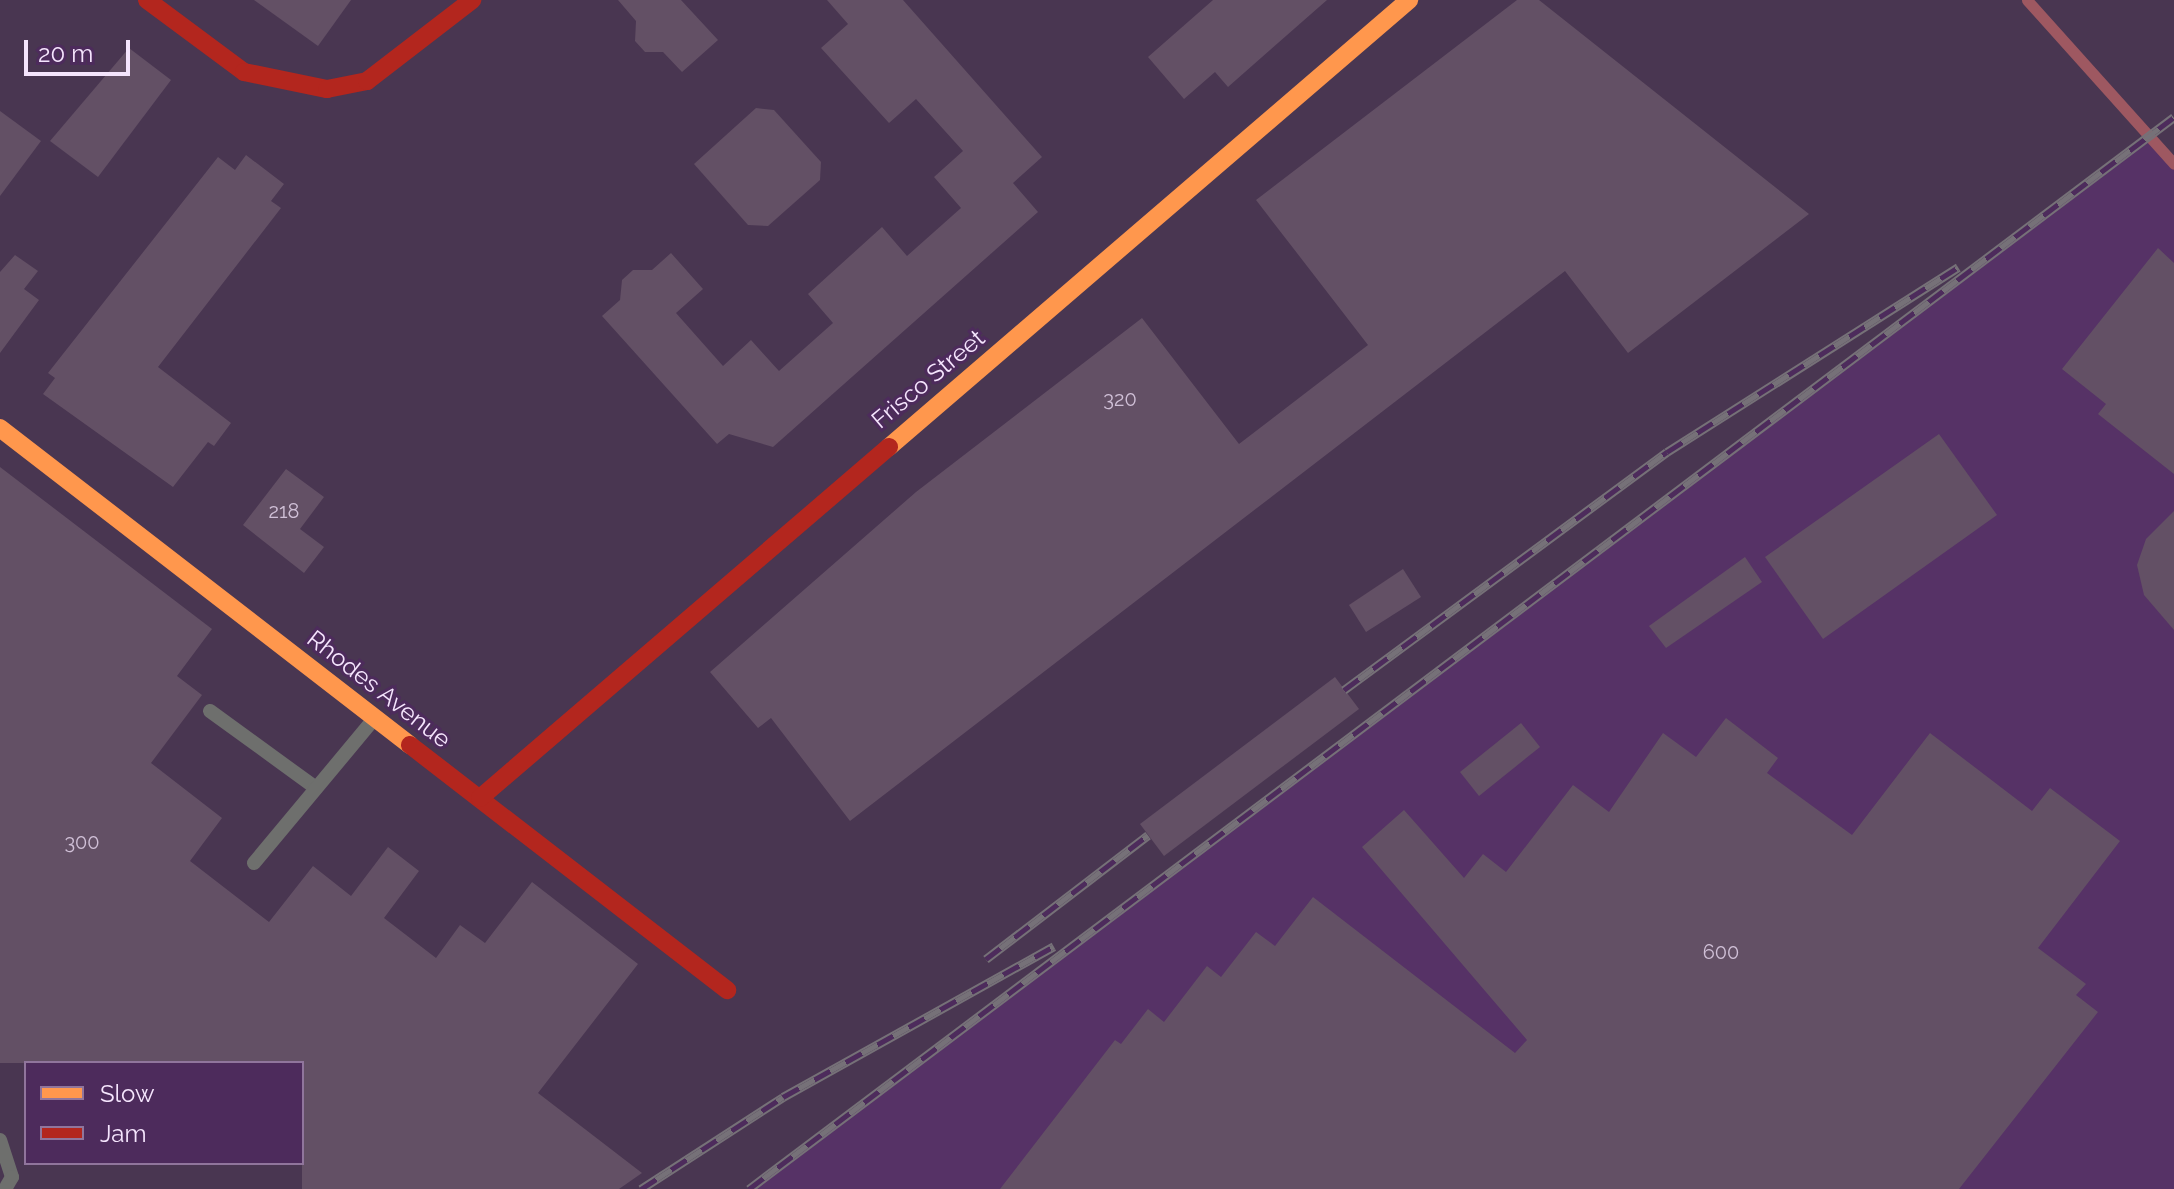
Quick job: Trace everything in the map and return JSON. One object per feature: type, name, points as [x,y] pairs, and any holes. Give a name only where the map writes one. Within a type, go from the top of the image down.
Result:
[{"type":"street","points":[[147,0],[244,72],[327,89],[367,81],[472,0]]},
{"type":"street","name":"Frisco Street","points":[[480,798],[1409,0]]},
{"type":"street","name":"Rhodes Avenue","points":[[0,428],[727,990]]},
{"type":"lane","points":[[210,711],[316,788]]},
{"type":"lane","points":[[254,863],[375,717]]},
{"type":"lane","points":[[0,1140],[12,1177],[5,1189]]},
{"type":"shaded area","points":[[2149,136],[2174,164],[2174,1189],[749,1189]]},
{"type":"building","points":[[254,0],[351,0],[318,46]]},
{"type":"building","points":[[618,0],[681,0],[718,40],[682,72],[663,52],[645,52],[635,41],[636,21]]},
{"type":"building","points":[[827,0],[903,0],[1042,157],[1013,183],[1038,212],[773,447],[729,434],[717,444],[602,316],[620,300],[622,280],[633,270],[652,270],[671,253],[703,289],[676,313],[723,366],[751,340],[779,371],[833,323],[808,294],[882,227],[907,256],[961,208],[934,177],[963,151],[916,99],[889,123],[821,48],[848,24]]},
{"type":"building","points":[[1213,0],[1327,0],[1228,87],[1215,72],[1184,99],[1148,57]]},
{"type":"building","points":[[1517,0],[1539,0],[1809,214],[1628,353],[1565,271],[850,821],[771,718],[758,728],[710,672],[916,492],[1142,318],[1239,444],[1368,345],[1256,200]]},
{"type":"building","points":[[129,48],[171,80],[98,177],[50,141]]},
{"type":"building","points":[[756,108],[774,110],[821,162],[820,180],[768,226],[748,225],[694,164]]},
{"type":"building","points":[[0,111],[41,141],[0,196]]},
{"type":"building","points":[[246,155],[284,184],[271,201],[281,208],[158,367],[231,423],[214,446],[208,442],[173,487],[43,394],[55,378],[48,373],[218,157],[235,170]]},
{"type":"building","points":[[2158,248],[2174,263],[2174,474],[2098,414],[2106,404],[2062,369]]},
{"type":"building","points":[[15,255],[38,271],[24,289],[39,300],[0,353],[0,272]]},
{"type":"building","points":[[1939,434],[1997,515],[1823,639],[1765,557]]},
{"type":"building","points":[[0,467],[212,629],[177,676],[202,695],[151,763],[222,818],[190,861],[269,922],[313,866],[351,896],[388,847],[419,871],[384,918],[436,958],[460,925],[485,943],[532,882],[638,964],[538,1093],[642,1173],[619,1189],[302,1189],[304,1061],[0,1063]]},
{"type":"building","points":[[286,469],[324,497],[300,529],[324,547],[304,573],[243,525]]},
{"type":"building","points":[[2174,511],[2174,630],[2144,595],[2137,565],[2146,539]]},
{"type":"building","points":[[1745,557],[1762,582],[1666,648],[1649,626]]},
{"type":"building","points":[[1403,569],[1421,597],[1366,632],[1349,605]]},
{"type":"building","points":[[1335,677],[1359,709],[1164,856],[1140,824]]},
{"type":"building","points":[[1726,718],[1778,758],[1767,773],[1852,835],[1930,733],[2032,811],[2050,788],[2120,841],[2038,948],[2086,984],[2076,995],[2098,1012],[1959,1189],[1000,1189],[1115,1040],[1121,1044],[1148,1009],[1164,1022],[1207,966],[1221,977],[1256,932],[1275,946],[1313,897],[1515,1053],[1527,1040],[1362,847],[1404,810],[1464,878],[1483,854],[1506,872],[1573,785],[1609,812],[1663,733],[1696,757]]},
{"type":"building","points":[[1521,723],[1540,747],[1479,796],[1460,772]]},
{"type":"waterway","points":[[2027,0],[2174,164]]},
{"type":"railway","points":[[749,1189],[2174,117]]},
{"type":"railway","points":[[1344,690],[1667,452],[1958,267]]},
{"type":"railway","points":[[986,959],[1148,835]]},
{"type":"railway","points":[[641,1189],[783,1097],[1054,946]]},
{"type":"traffic: slow","points":[[889,447],[1409,0]]},
{"type":"traffic: slow","points":[[0,428],[410,745]]},
{"type":"traffic: jam","points":[[147,0],[244,72],[327,89],[367,81],[472,0]]},
{"type":"traffic: jam","points":[[480,798],[889,447]]},
{"type":"traffic: jam","points":[[410,745],[727,990]]}]
